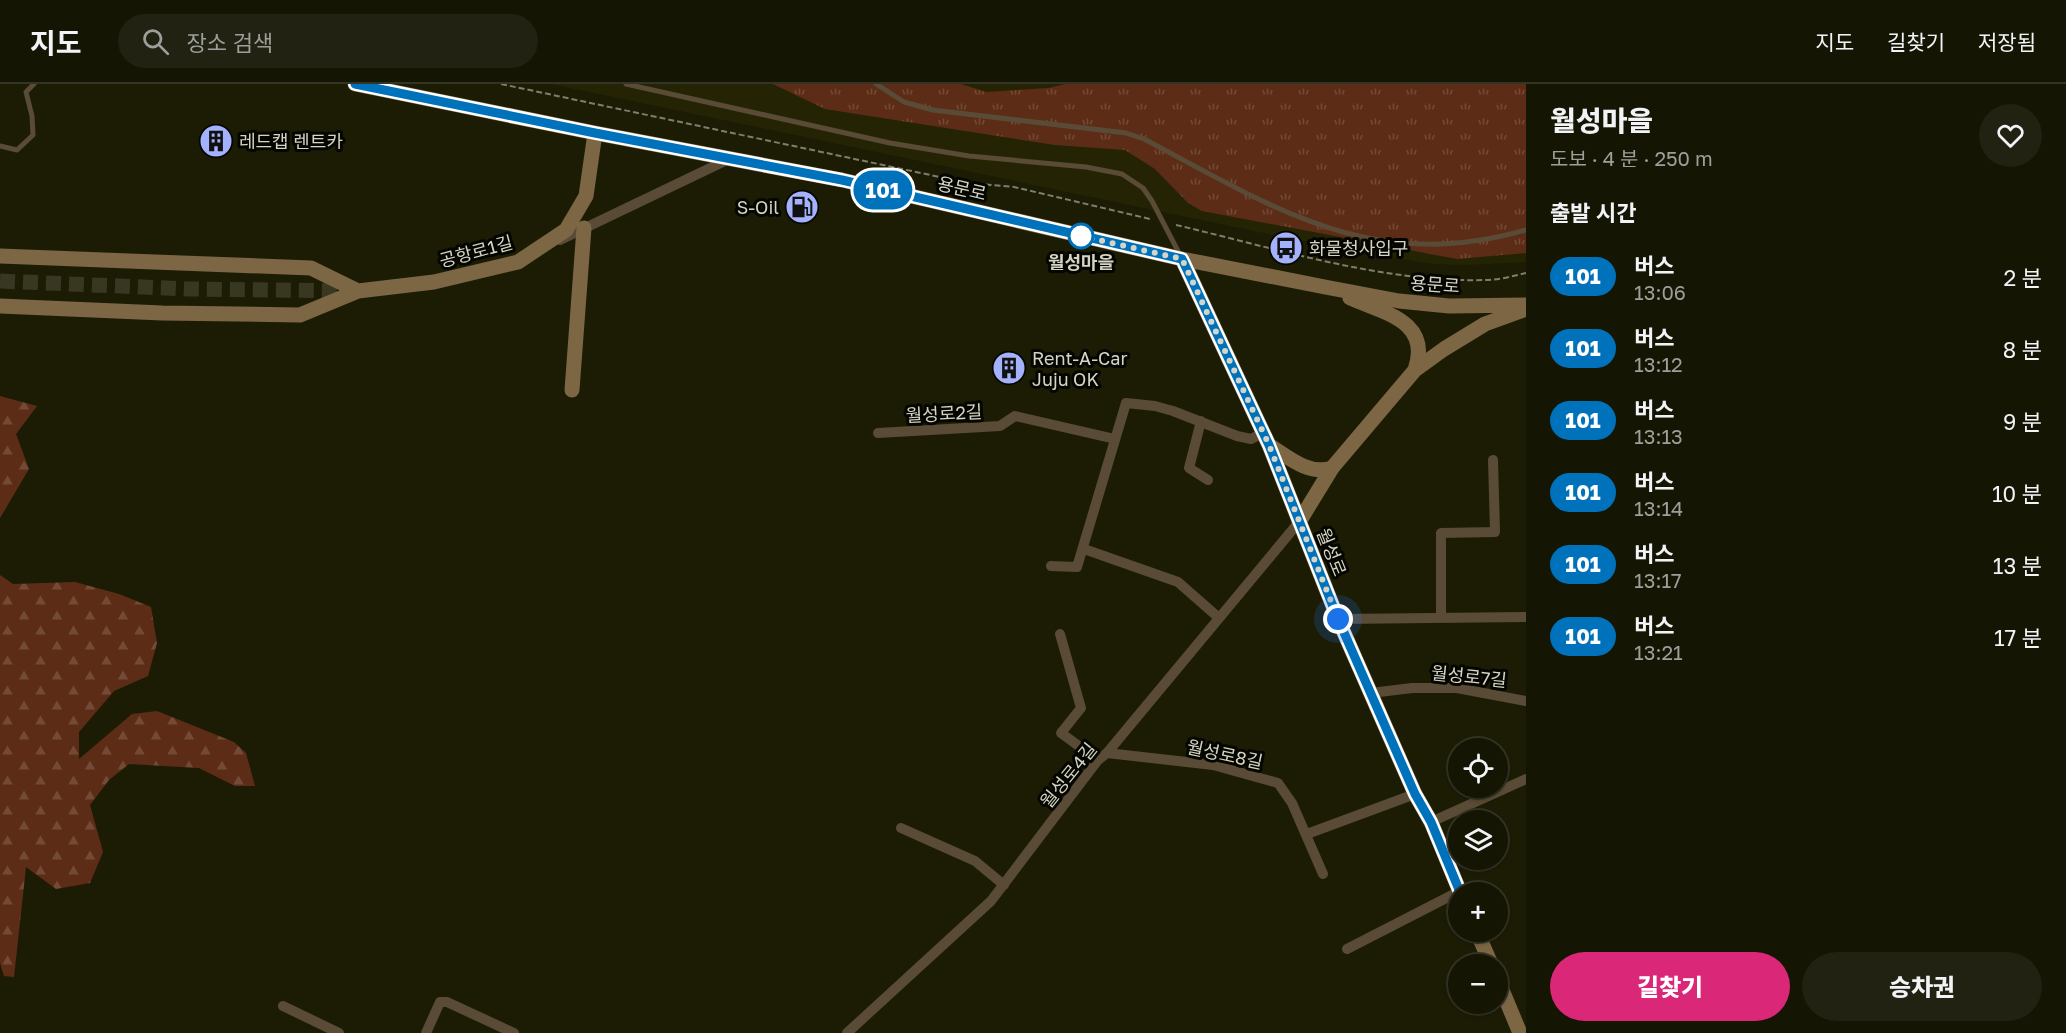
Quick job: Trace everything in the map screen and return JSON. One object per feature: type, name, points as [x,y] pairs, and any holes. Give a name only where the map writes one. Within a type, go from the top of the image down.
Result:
[{"type":"street","name":"용문로","points":[[355,84],[842,180],[1182,259],[1325,287],[1399,301],[1449,306],[1526,307]]},
{"type":"street","name":"공항로1길","points":[[0,306],[162,313],[300,315],[357,291],[434,282],[518,262],[566,230],[586,196],[595,133]]},
{"type":"street","points":[[530,254],[729,159]]},
{"type":"street","points":[[572,390],[584,228]]},
{"type":"street","points":[[0,256],[311,268],[357,291]]},
{"type":"street","name":"월성로","points":[[1182,259],[1266,439],[1338,619],[1415,794],[1431,822],[1456,882]]},
{"type":"street","points":[[1325,287],[1405,322],[1419,342],[1420,357],[1415,370]]},
{"type":"street","points":[[1299,522],[1332,468],[1415,370],[1485,324],[1526,307]]},
{"type":"street","points":[[1051,566],[1077,567],[1126,403],[1155,406],[1237,436],[1266,439],[1306,467],[1321,472],[1332,468]]},
{"type":"street","name":"월성로2길","points":[[878,433],[1000,426],[1015,416],[1115,439]]},
{"type":"street","points":[[1201,421],[1189,468],[1208,480]]},
{"type":"street","points":[[1441,617],[1441,533],[1495,532],[1493,460]]},
{"type":"street","name":"월성로4길","points":[[847,1033],[961,930],[1004,885],[1102,757],[1299,522]]},
{"type":"street","points":[[1084,549],[1178,582],[1219,618]]},
{"type":"street","points":[[1338,619],[1526,617]]},
{"type":"street","points":[[1060,634],[1081,708],[1061,734],[1102,757]]},
{"type":"street","name":"월성로7길","points":[[1371,693],[1412,688],[1457,688],[1526,701]]},
{"type":"street","name":"월성로8길","points":[[1102,757],[1213,765],[1278,783],[1292,803],[1323,874]]},
{"type":"street","points":[[1431,822],[1526,779]]},
{"type":"street","points":[[1307,834],[1415,794]]},
{"type":"street","points":[[901,828],[975,861],[1004,885]]},
{"type":"street","points":[[1347,948],[1448,898]]},
{"type":"street","points":[[426,1033],[440,1002],[447,1002],[514,1033]]},
{"type":"street","points":[[1508,1003],[1521,1033]]},
{"type":"street","points":[[282,1006],[339,1033]]},
{"type":"lane","points":[[0,146],[17,150],[33,135],[32,116],[26,92],[34,84]]},
{"type":"lane","points":[[626,84],[890,143],[969,156],[1107,170],[1122,174],[1143,188],[1182,259]]},
{"type":"lane","points":[[876,84],[904,102],[933,110],[1126,133],[1144,140],[1281,211],[1331,230],[1371,239],[1425,246],[1457,244],[1526,230]]},
{"type":"path","points":[[501,84],[968,183],[1014,187],[1262,247],[1410,277],[1488,280],[1526,273]]},
{"type":"shaded area","points":[[551,84],[1526,84],[1526,262],[1463,265],[1434,264],[1402,259],[1288,238]]},
{"type":"green space","points":[[773,84],[961,84],[986,92],[1049,88],[1065,84],[1526,84],[1526,253],[1457,259],[1202,211],[1188,203],[1155,169],[1125,150],[1055,145],[825,109]]},
{"type":"green space","points":[[0,396],[37,406],[16,434],[29,469],[0,518]]},
{"type":"green space","points":[[0,575],[13,584],[75,582],[119,594],[151,607],[157,643],[148,676],[114,691],[79,732],[79,759],[132,714],[157,711],[234,742],[246,753],[255,786],[235,786],[199,768],[129,764],[109,780],[90,805],[103,852],[90,883],[56,889],[26,867],[14,977],[4,976],[0,963]]},
{"type":"tunnel","points":[[0,281],[189,289],[358,291]]},
{"type":"bus line","name":"101","points":[[355,84],[842,180],[1182,259],[1269,445],[1338,619],[1415,794],[1431,822],[1456,882]]},
{"type":"place","name":"레드캡 렌트카","points":[[216,141]]},
{"type":"place","name":"S-Oil","points":[[802,207]]},
{"type":"place","name":"월성마을","points":[[1081,236]]},
{"type":"place","name":"화물청사입구","points":[[1286,248]]},
{"type":"place","name":"Rent-A-Car Juju OK","points":[[1009,368]]},
{"type":"route","points":[[1081,236],[1182,259],[1269,445],[1338,619]]}]
